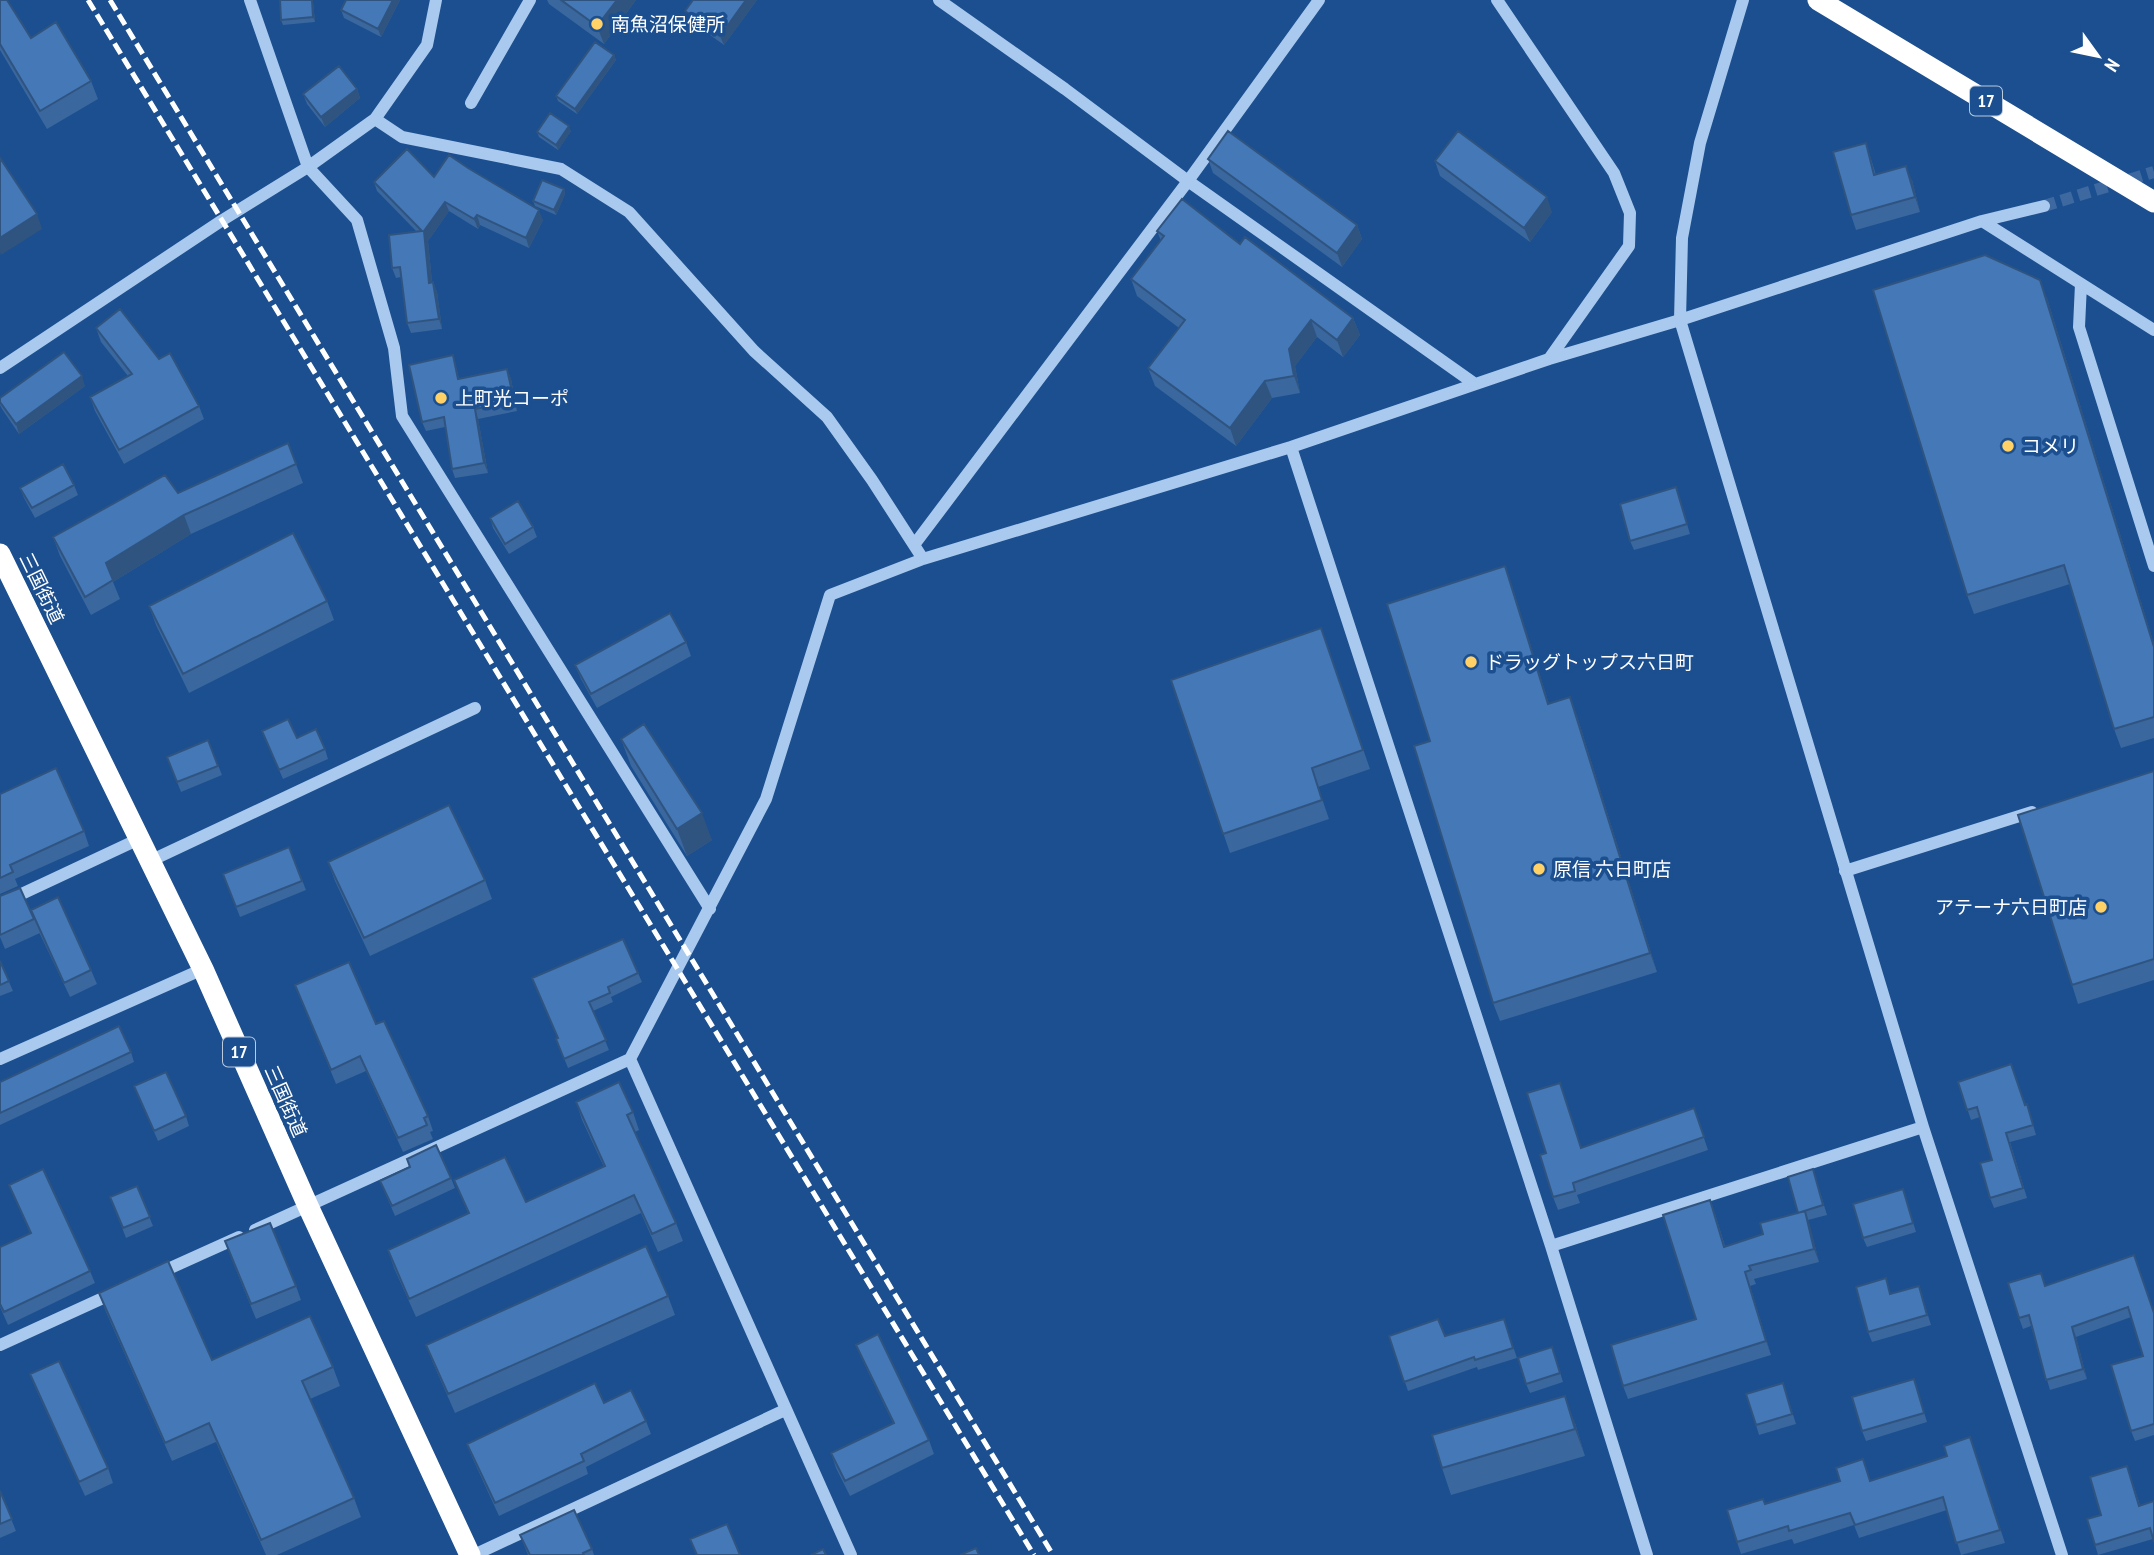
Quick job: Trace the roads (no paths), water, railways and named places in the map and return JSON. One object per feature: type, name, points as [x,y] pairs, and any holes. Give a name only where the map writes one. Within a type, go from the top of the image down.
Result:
[{"type":"highway","name":"17","points":[[1818,0],[2154,202]]},
{"type":"highway","name":"三国街道","points":[[0,554],[203,970],[308,1206],[472,1555]]},
{"type":"street","points":[[250,0],[308,167],[357,220],[394,348],[402,416],[710,909]]},
{"type":"street","points":[[0,368],[221,220],[308,167],[375,119],[427,45],[436,0]]},
{"type":"street","points":[[471,103],[530,0]]},
{"type":"street","points":[[939,0],[1188,181],[1475,384]]},
{"type":"street","points":[[914,545],[1188,181],[1319,0]]},
{"type":"street","points":[[1497,0],[1614,173],[1630,213],[1629,246],[1549,359]]},
{"type":"street","points":[[1743,0],[1700,143],[1682,237],[1680,320],[1923,1127],[2063,1555]]},
{"type":"street","points":[[375,119],[402,137],[561,169],[629,212],[754,351],[827,418],[872,480],[923,559]]},
{"type":"street","points":[[148,1279],[631,1059],[766,799],[830,595],[923,559],[1291,447],[1549,359],[1680,320],[1982,221],[2044,206]]},
{"type":"street","points":[[1982,221],[2154,330]]},
{"type":"street","points":[[2081,284],[2079,327],[2154,566]]},
{"type":"street","points":[[1291,447],[1551,1246],[1647,1555]]},
{"type":"street","points":[[150,861],[475,708]]},
{"type":"street","points":[[1845,871],[2051,807]]},
{"type":"street","points":[[0,904],[139,839]]},
{"type":"street","points":[[0,1059],[203,970]]},
{"type":"street","points":[[631,1059],[850,1555]]},
{"type":"street","points":[[1551,1246],[1923,1127]]},
{"type":"street","points":[[0,1345],[123,1290]]},
{"type":"street","points":[[472,1555],[785,1410]]},
{"type":"tunnel","points":[[2044,206],[2154,172]]},
{"type":"railway","points":[[88,0],[1034,1555]]},
{"type":"railway","points":[[110,0],[1053,1555]]},
{"type":"place","name":"南魚沼保健所","points":[[597,24]]},
{"type":"place","name":"上町光コーポ","points":[[441,398]]},
{"type":"place","name":"コメリ","points":[[2008,446]]},
{"type":"place","name":"ドラッグトップス六日町","points":[[1471,662]]},
{"type":"place","name":"原信 六日町店","points":[[1539,869]]},
{"type":"place","name":"アテーナ六日町店","points":[[2101,907]]}]
